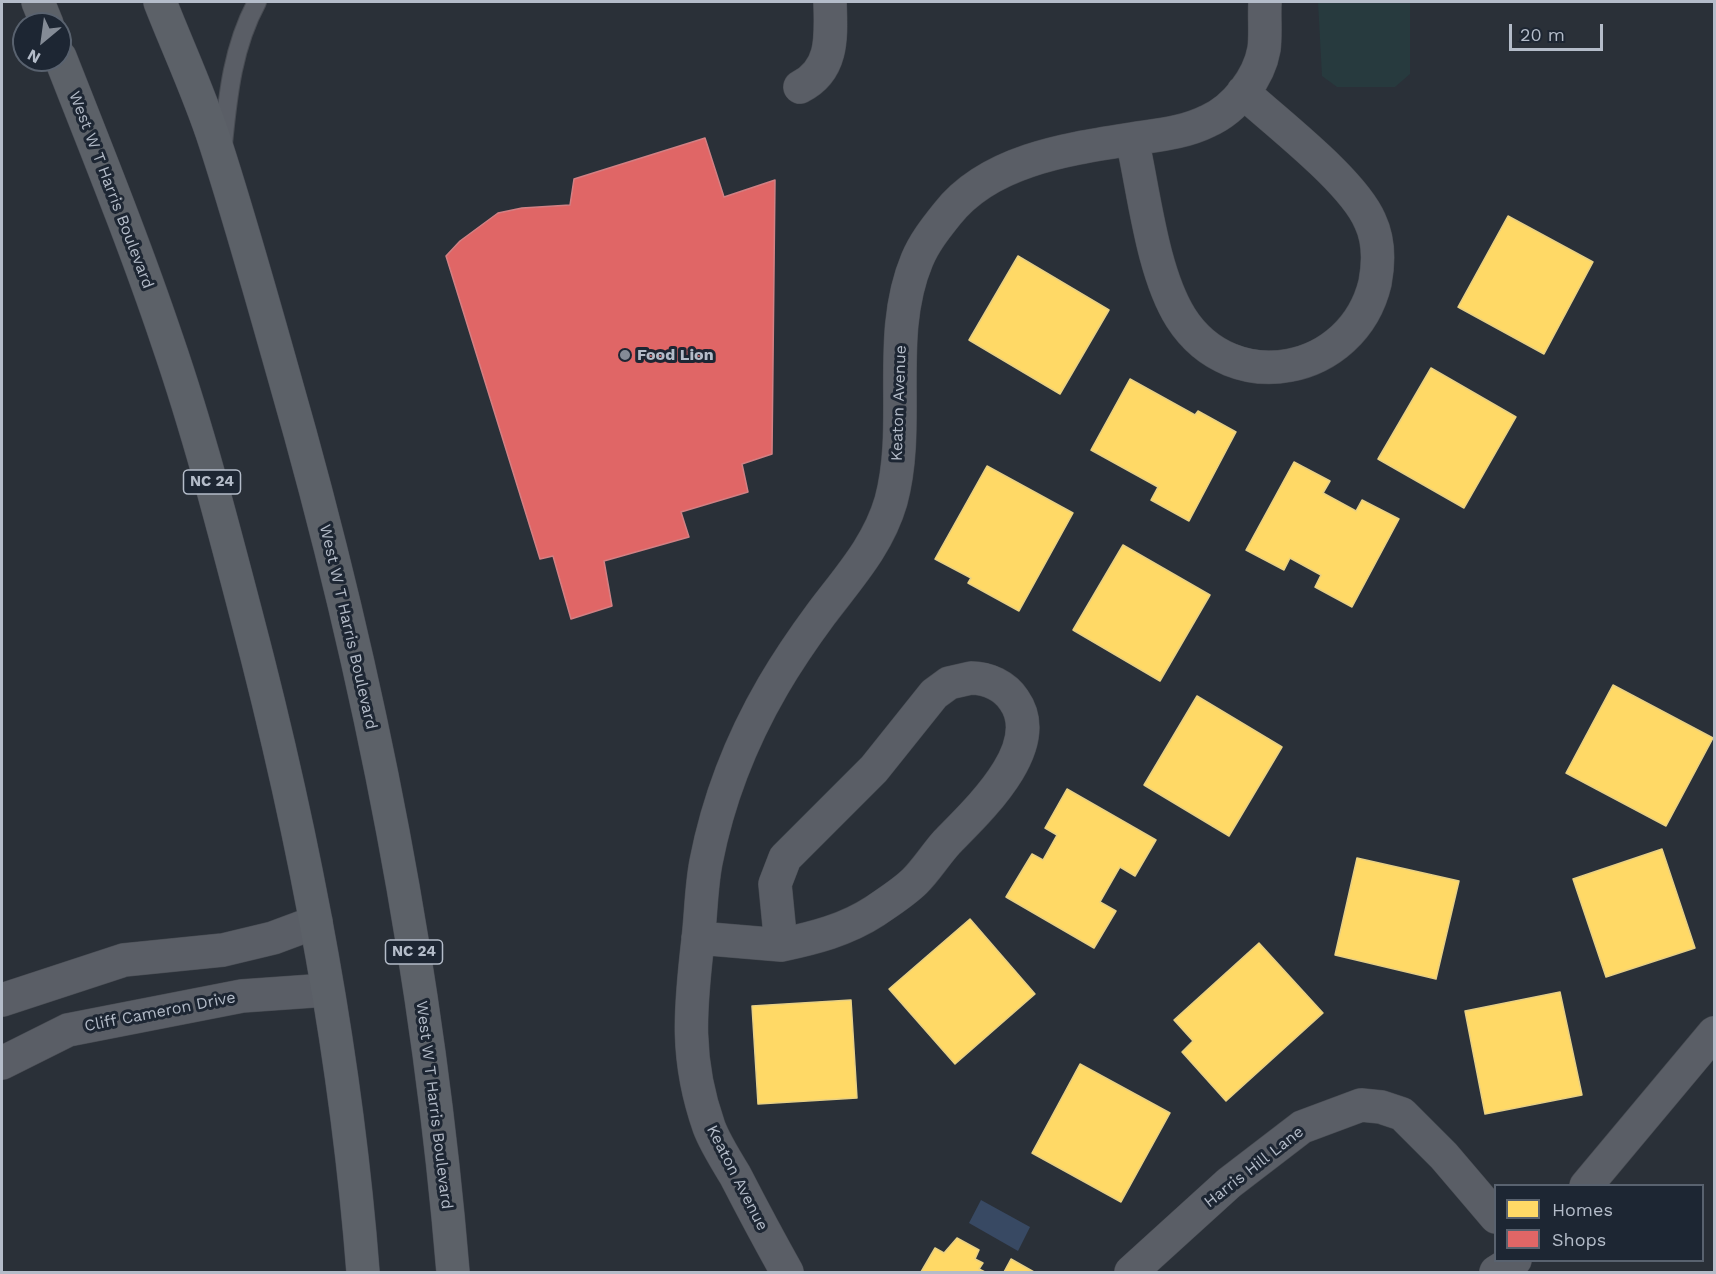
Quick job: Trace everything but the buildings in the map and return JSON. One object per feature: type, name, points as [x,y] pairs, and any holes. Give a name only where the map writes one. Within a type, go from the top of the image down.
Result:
[{"type":"main road","name":"West W T Harris Boulevard","points":[[160,2],[221,163],[319,499],[354,645],[415,957],[437,1105],[453,1272]]},
{"type":"main road","name":"West W T Harris Boulevard","points":[[66,72],[167,339],[213,485],[278,736],[316,922],[327,990],[352,1148],[363,1272]]},
{"type":"street","points":[[800,87],[814,80],[825,65],[830,2]]},
{"type":"street","name":"Keaton Avenue","points":[[787,1272],[711,1130],[698,1091],[690,1048],[690,1008],[706,865],[716,819],[750,730],[774,684],[819,616],[862,563],[874,542],[890,502],[899,453],[905,295],[916,260],[927,240],[951,208],[994,175],[1032,160],[1132,139],[1174,133],[1210,121],[1243,92],[1253,77],[1264,48],[1265,2]]},
{"type":"street","points":[[1132,139],[1162,281],[1181,318],[1200,341],[1227,359],[1265,368],[1298,365],[1325,354],[1351,333],[1370,304],[1378,266],[1376,236],[1370,219],[1352,191],[1243,92]]},
{"type":"street","points":[[698,938],[781,945],[824,936],[874,912],[914,881],[1001,782],[1022,740],[1023,720],[1013,698],[1005,690],[989,681],[977,678],[958,680],[941,687],[874,768],[785,858],[775,884],[781,945]]},
{"type":"street","points":[[2,1000],[124,960],[223,950],[273,938],[316,922]]},
{"type":"street","name":"Cliff Cameron Drive","points":[[2,1063],[68,1029],[242,996],[327,990]]},
{"type":"street","points":[[1587,1184],[1714,1033]]},
{"type":"street","name":"Harris Hill Lane","points":[[1131,1272],[1229,1183],[1302,1127],[1361,1105],[1381,1107],[1402,1114],[1444,1156],[1494,1214]]},
{"type":"street","points":[[1496,1272],[1512,1262]]},
{"type":"lane","points":[[221,163],[228,88],[236,55],[257,2]]},
{"type":"green space","points":[[1318,2],[1410,2],[1410,74],[1395,87],[1337,87],[1322,76]]},
{"type":"water","points":[[981,1200],[1030,1227],[1018,1251],[969,1223]]},
{"type":"place","name":"Food Lion","points":[[625,355]]}]
